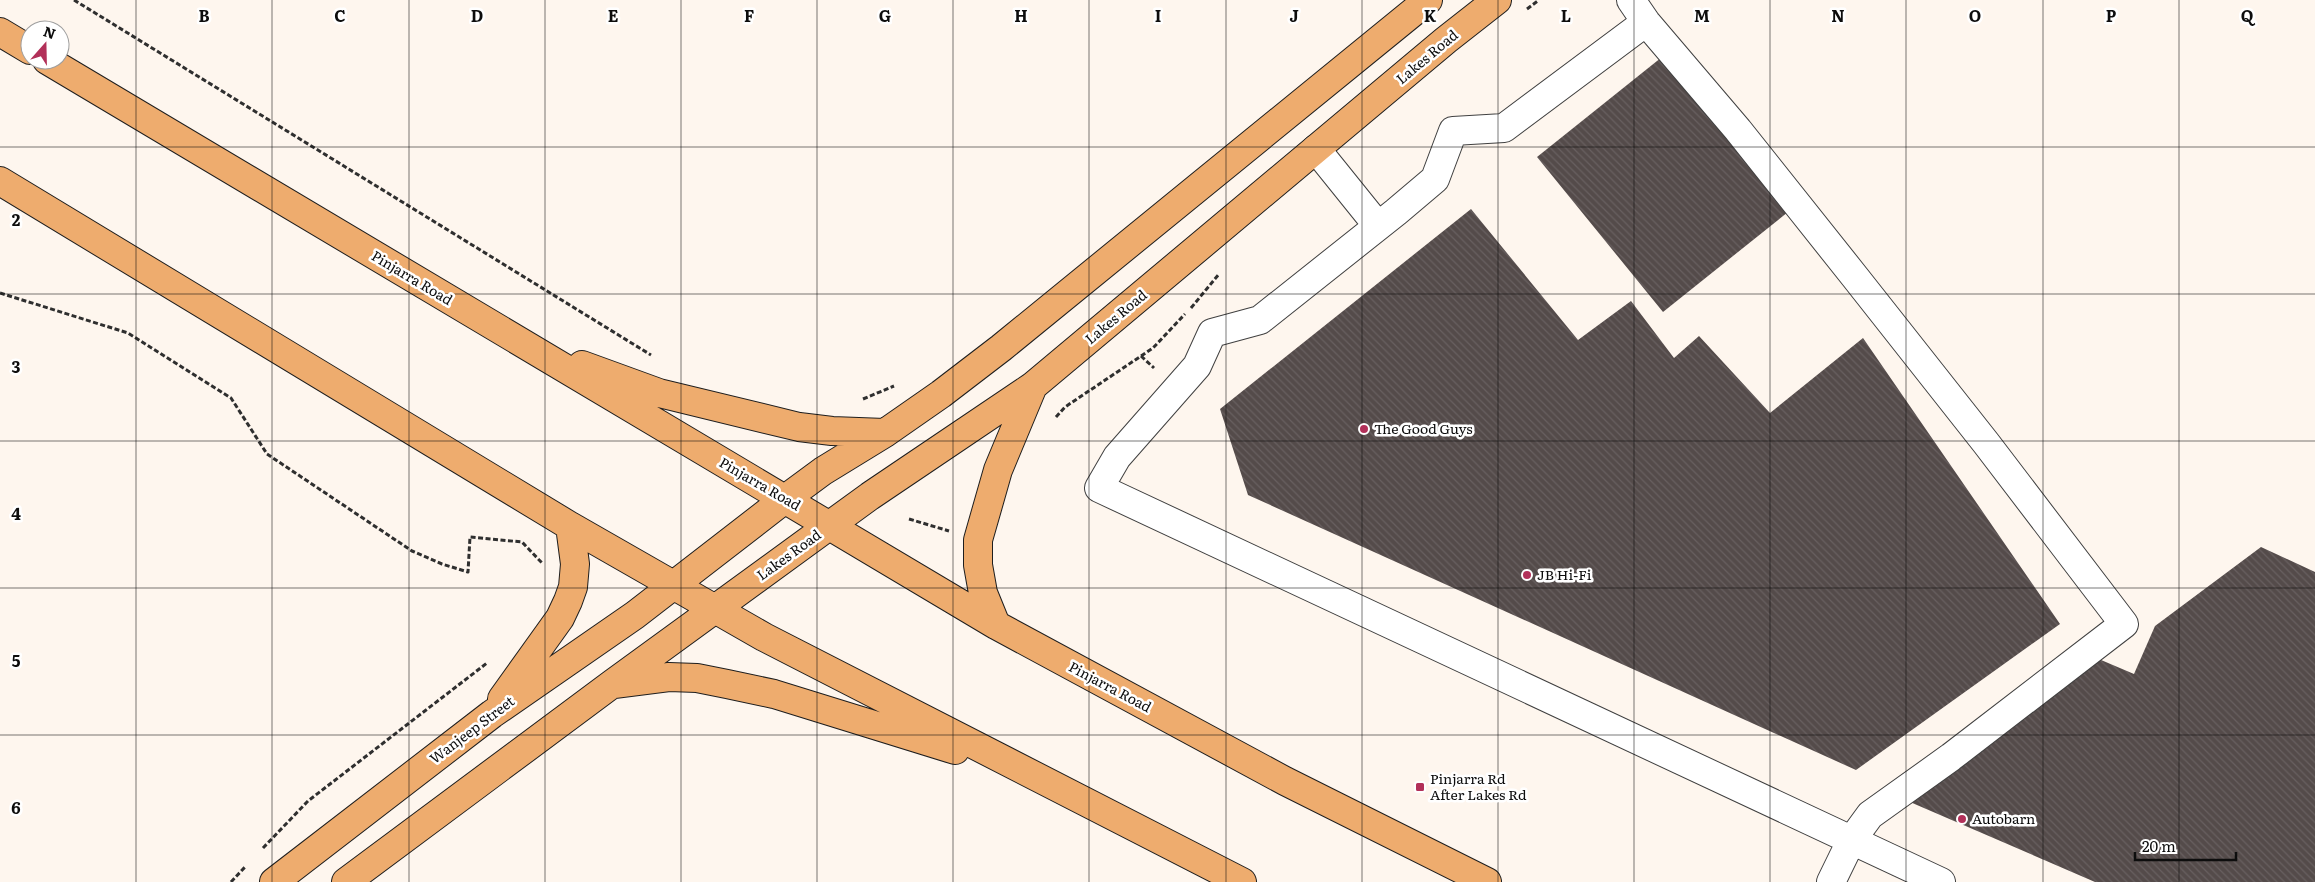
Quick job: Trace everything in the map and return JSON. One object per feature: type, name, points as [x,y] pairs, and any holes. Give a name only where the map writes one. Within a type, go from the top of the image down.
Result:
[{"type":"main road","points":[[675,584],[823,471],[885,433],[1002,348],[1428,0]]},
{"type":"main road","name":"Lakes Road","points":[[716,608],[830,525],[1033,386],[1497,0]]},
{"type":"main road","points":[[0,32],[20,44]]},
{"type":"main road","name":"Pinjarra Road","points":[[65,70],[519,343],[830,525],[996,625],[1285,780],[1487,882]]},
{"type":"main road","points":[[0,181],[570,526],[675,584],[764,637],[1242,882]]},
{"type":"main road","points":[[519,343],[659,393],[799,427],[832,431],[885,433]]},
{"type":"main road","points":[[996,625],[983,593],[978,565],[978,540],[998,470],[1033,386]]},
{"type":"main road","points":[[492,714],[560,618],[568,601],[573,586],[575,564],[570,526]]},
{"type":"main road","name":"Wanjeep Street","points":[[274,882],[492,714],[630,618],[675,584]]},
{"type":"main road","points":[[346,882],[716,608]]},
{"type":"main road","points":[[612,684],[669,677],[697,678],[727,684],[774,694],[1021,770]]},
{"type":"lane","points":[[1831,882],[1851,841],[1870,815],[1951,757],[2124,624],[1986,443],[1867,292],[1738,130],[1638,11],[1504,128],[1453,131],[1435,179],[1260,320],[1212,333],[1197,366],[1117,457],[1099,488],[1851,841],[1941,882]]},
{"type":"lane","points":[[1316,149],[1378,226]]},
{"type":"path","points":[[74,0],[659,359]]},
{"type":"path","points":[[1053,420],[1065,407],[1153,348],[1223,269]]},
{"type":"path","points":[[0,293],[128,333],[231,398],[267,454],[412,551],[442,564],[468,572],[470,537],[522,542],[549,571]]},
{"type":"path","points":[[909,518],[951,531]]},
{"type":"path","points":[[256,855],[308,801],[489,661]]},
{"type":"path","points":[[231,882],[250,862]]},
{"type":"building","points":[[1662,57],[1788,212],[1663,312],[1537,157]]},
{"type":"building","points":[[1471,209],[1578,340],[1631,301],[1674,358],[1699,336],[1770,413],[1863,338],[2060,624],[1856,770],[1248,495],[1220,409]]},
{"type":"building","points":[[2261,547],[2315,572],[2315,882],[2095,882],[1910,802],[2094,657],[2134,674],[2155,626]]},
{"type":"place","name":"The Good Guys","points":[[1364,429]]},
{"type":"place","name":"JB Hi-Fi","points":[[1527,575]]},
{"type":"place","name":"Pinjarra Rd After Lakes Rd","points":[[1420,787]]},
{"type":"place","name":"Autobarn","points":[[1962,819]]}]
